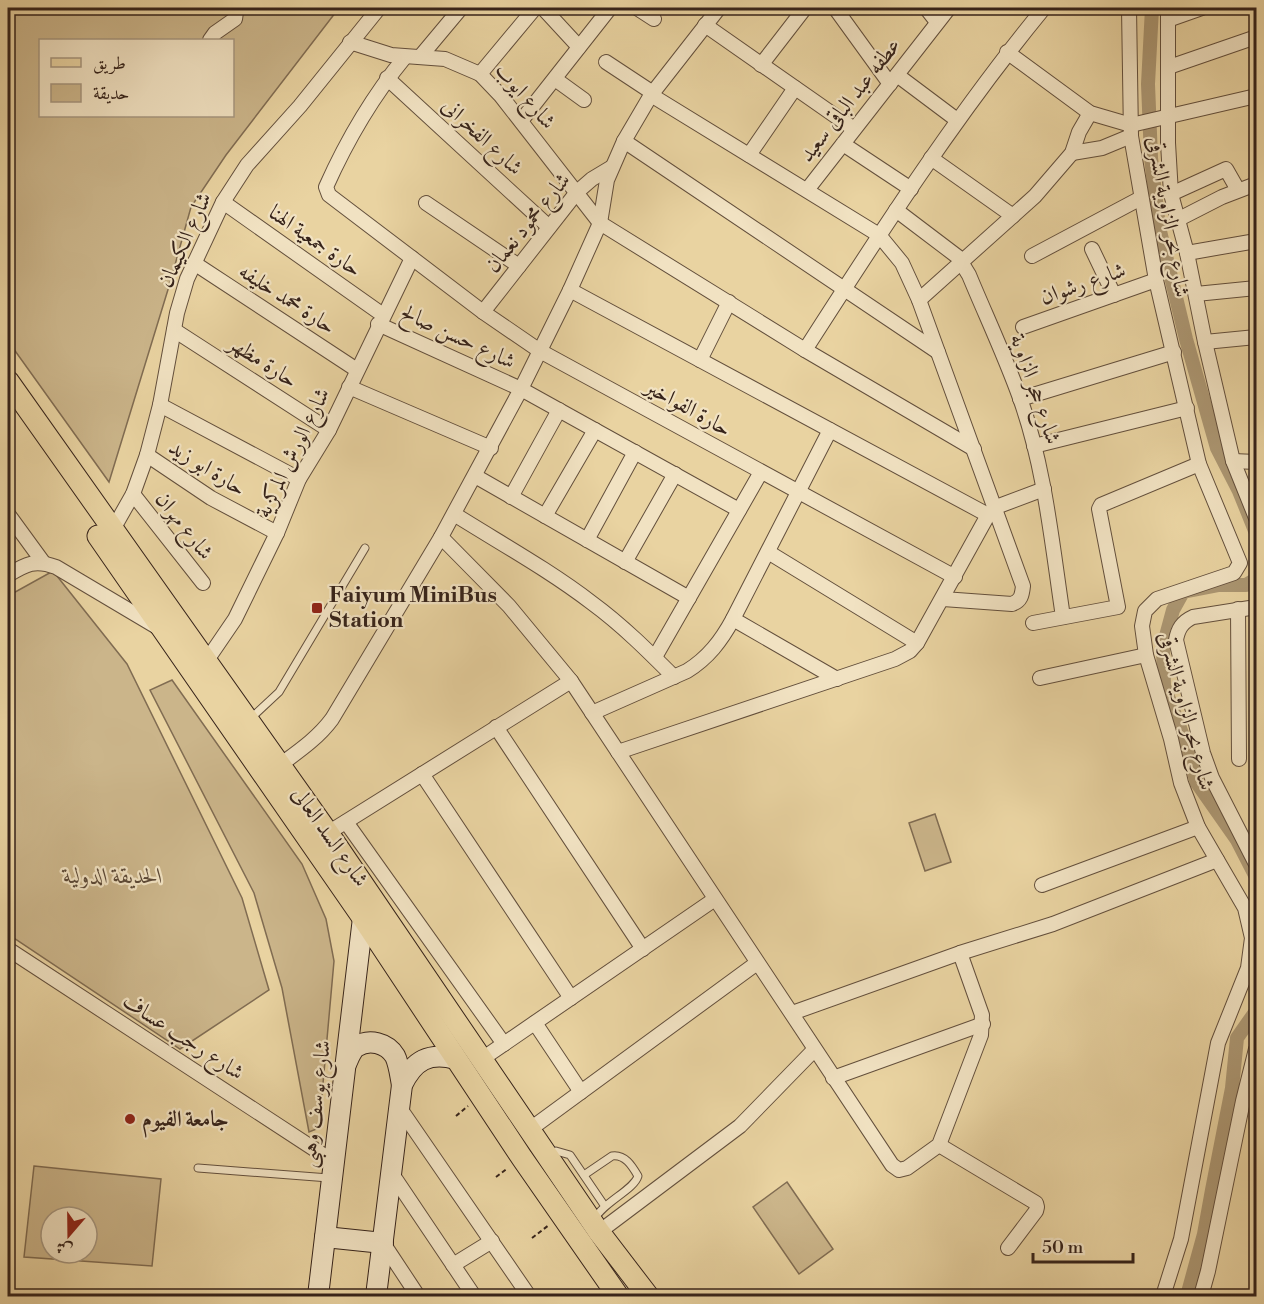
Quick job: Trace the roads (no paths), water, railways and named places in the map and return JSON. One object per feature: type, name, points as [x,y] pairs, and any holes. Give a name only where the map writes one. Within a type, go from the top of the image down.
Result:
[{"type":"main road","name":"شارع السد العالى","points":[[8,381],[205,663],[280,765],[293,802]]},
{"type":"main road","name":"شارع السد العالى","points":[[8,405],[164,631],[482,1059],[546,1155],[599,1220],[648,1296]]},
{"type":"main road","name":"شارع السد العالى","points":[[319,839],[363,918],[562,1217],[618,1296]]},
{"type":"main road","name":"شارع يوسف وهبى","points":[[318,1296],[363,918]]},
{"type":"main road","points":[[344,1068],[351,1052],[357,1047],[363,1044],[378,1043],[391,1050],[402,1084]]},
{"type":"main road","points":[[376,1296],[402,1084],[407,1072],[417,1063],[429,1057],[443,1056],[456,1059]]},
{"type":"main road","points":[[325,1238],[383,1243]]},
{"type":"street","points":[[211,39],[215,33],[235,20],[236,12],[233,8]]},
{"type":"street","name":"شارع الكيمان","points":[[112,531],[132,494],[147,455],[182,296],[194,263],[223,202],[247,165],[300,106],[379,8]]},
{"type":"street","points":[[420,57],[461,8]]},
{"type":"street","points":[[480,74],[536,8]]},
{"type":"street","points":[[543,8],[579,47]]},
{"type":"street","points":[[521,122],[610,8]]},
{"type":"street","points":[[637,8],[654,19]]},
{"type":"street","name":"شارع محمود نعمان","points":[[280,765],[308,745],[332,719],[441,537],[521,389],[570,290],[600,223],[604,194],[612,167],[624,141],[652,94],[719,8]]},
{"type":"street","points":[[761,65],[805,8]]},
{"type":"street","points":[[835,8],[893,79],[957,120]]},
{"type":"street","points":[[926,8],[938,22]]},
{"type":"street","name":"عطفه عبد الباقى سعيد","points":[[807,190],[949,8]]},
{"type":"street","points":[[805,350],[957,120],[1007,52],[1044,8]]},
{"type":"street","name":"شارع بحر الزاوية الشرقى","points":[[1129,8],[1131,131],[1156,280],[1199,464],[1240,560],[1239,567],[1234,573],[1164,596],[1150,604],[1145,610],[1142,626],[1146,655],[1171,739],[1181,783],[1198,827],[1248,917],[1252,948],[1248,968],[1218,1043],[1181,1239],[1163,1296]]},
{"type":"street","points":[[1168,14],[1202,8]]},
{"type":"street","name":"شارع بحر الزاوية الشرقى","points":[[1168,14],[1171,194],[1187,253],[1233,461],[1254,503],[1257,518]]},
{"type":"street","points":[[705,25],[854,129]]},
{"type":"street","points":[[1169,67],[1257,37]]},
{"type":"street","name":"شارع ايوب","points":[[350,42],[405,57],[451,61],[480,74],[521,122],[600,223]]},
{"type":"street","points":[[1007,52],[1090,113],[1131,131]]},
{"type":"street","points":[[387,78],[405,57]]},
{"type":"street","points":[[606,62],[652,94],[879,235],[902,263],[919,300],[974,449],[992,511],[1023,586],[1018,602],[1012,604],[943,599]]},
{"type":"street","name":"شارع الفخرانى","points":[[387,78],[549,227]]},
{"type":"street","name":"حارة الفواخير","points":[[387,78],[354,129],[330,176],[326,190],[329,195],[483,312],[540,351],[955,577]]},
{"type":"street","points":[[555,79],[584,100]]},
{"type":"street","points":[[749,155],[795,88]]},
{"type":"street","points":[[1072,153],[1102,148],[1131,131],[1169,117],[1257,96]]},
{"type":"street","points":[[919,300],[1035,196],[1072,153],[1079,132],[1090,113]]},
{"type":"street","points":[[624,141],[938,352]]},
{"type":"street","points":[[843,144],[910,189]]},
{"type":"street","points":[[931,158],[1013,216]]},
{"type":"street","name":"شارع محمود نعمان","points":[[483,312],[577,192],[592,179],[612,167]]},
{"type":"street","points":[[1171,194],[1226,169],[1238,190]]},
{"type":"street","points":[[1177,220],[1238,190],[1257,184]]},
{"type":"street","points":[[1032,256],[1141,198]]},
{"type":"street","name":"حارة جمعية الهنا","points":[[223,202],[380,320]]},
{"type":"street","points":[[426,203],[519,266]]},
{"type":"street","name":"شارع حجر الزاوية","points":[[896,210],[963,262],[1020,399],[1044,489],[1063,617]]},
{"type":"street","points":[[600,223],[805,350],[974,449]]},
{"type":"street","points":[[1187,253],[1257,241]]},
{"type":"street","points":[[1092,249],[1114,295]]},
{"type":"street","name":"شارع الورش المركزية","points":[[205,663],[235,619],[277,533],[299,478],[329,430],[380,320],[412,258]]},
{"type":"street","name":"حارة محمد خليفه","points":[[194,263],[357,370]]},
{"type":"street","name":"شارع رشوان","points":[[1023,327],[1156,280]]},
{"type":"street","points":[[1196,294],[1257,288]]},
{"type":"street","points":[[570,290],[830,430],[992,511]]},
{"type":"street","points":[[700,360],[729,303]]},
{"type":"street","name":"شارع حسن صالح","points":[[380,320],[521,389],[740,510]]},
{"type":"street","name":"حارة مظهر","points":[[174,330],[329,430]]},
{"type":"street","points":[[1205,342],[1257,337]]},
{"type":"street","points":[[1020,399],[1174,352]]},
{"type":"street","points":[[349,387],[490,448]]},
{"type":"street","points":[[159,405],[299,478]]},
{"type":"street","points":[[1034,446],[1187,408]]},
{"type":"street","points":[[511,497],[559,410]]},
{"type":"street","points":[[545,516],[595,430]]},
{"type":"street","points":[[592,714],[687,671],[709,655],[722,639],[733,619],[830,430]]},
{"type":"street","points":[[587,540],[635,452]]},
{"type":"street","name":"حارة ابو زيد","points":[[147,455],[211,498],[277,533]]},
{"type":"street","points":[[1233,461],[1257,462]]},
{"type":"street","points":[[1033,623],[1118,607],[1099,513],[1101,505],[1199,464]]},
{"type":"street","points":[[655,657],[761,472]]},
{"type":"street","points":[[626,562],[675,474]]},
{"type":"street","points":[[475,476],[689,598]]},
{"type":"street","points":[[618,752],[895,660],[917,643],[992,511],[1044,489]]},
{"type":"street","name":"شارع مهران","points":[[132,494],[203,583]]},
{"type":"street","points":[[8,514],[43,562]]},
{"type":"street","points":[[454,514],[568,586],[625,630],[674,677]]},
{"type":"street","points":[[441,537],[509,606],[571,681],[792,1013],[814,1050],[892,1166],[899,1170],[907,1168],[939,1145],[981,1035],[982,1015],[960,953]]},
{"type":"street","points":[[768,552],[917,643]]},
{"type":"street","points":[[8,575],[27,564],[43,562],[56,567],[164,631]]},
{"type":"street","name":"شارع بحر الزاوية الشرقى","points":[[1257,607],[1187,620],[1179,628],[1176,640],[1203,753],[1212,778],[1257,864]]},
{"type":"street","points":[[1238,609],[1239,759]]},
{"type":"street","points":[[733,619],[837,679]]},
{"type":"street","points":[[1040,678],[1146,655]]},
{"type":"street","points":[[319,839],[571,681]]},
{"type":"street","points":[[496,727],[643,949]]},
{"type":"street","points":[[422,774],[571,998]]},
{"type":"street","points":[[346,822],[504,1044]]},
{"type":"street","points":[[1042,885],[1198,827]]},
{"type":"street","points":[[792,1013],[960,953],[1053,924],[1217,860]]},
{"type":"street","points":[[482,1059],[715,899]]},
{"type":"street","name":"شارع رجب عساف","points":[[8,949],[333,1170]]},
{"type":"street","points":[[529,1130],[757,963]]},
{"type":"street","points":[[535,1023],[581,1092]]},
{"type":"street","points":[[833,1078],[983,1024]]},
{"type":"street","points":[[1201,1296],[1243,1101],[1257,1049]]},
{"type":"street","points":[[599,1220],[740,1126],[814,1050]]},
{"type":"street","points":[[399,1107],[529,1296]]},
{"type":"street","points":[[939,1145],[1036,1203],[1036,1211],[1008,1248]]},
{"type":"street","points":[[392,1174],[474,1296]]},
{"type":"street","points":[[453,1265],[492,1241]]},
{"type":"street","points":[[383,1243],[418,1296]]},
{"type":"lane","points":[[248,721],[279,692],[365,548]]},
{"type":"lane","points":[[546,1155],[556,1151],[567,1153],[584,1175],[599,1220],[635,1183],[637,1174],[624,1158],[616,1155],[584,1175]]},
{"type":"lane","points":[[198,1168],[333,1170]]},
{"type":"waterway","points":[[1152,8],[1148,84],[1151,158],[1159,227],[1186,339],[1217,448],[1239,491],[1256,533]]},
{"type":"waterway","points":[[1256,579],[1246,585],[1219,585],[1183,592],[1173,610],[1163,647],[1164,686],[1183,736],[1197,783],[1237,840],[1256,877]]},
{"type":"waterway","points":[[1187,1296],[1204,1234],[1232,1088],[1237,1038],[1256,1011]]},
{"type":"place","name":"Faiyum MiniBus Station","points":[[317,608]]},
{"type":"place","name":"جامعة الفيوم","points":[[130,1119]]},
{"type":"park label","name":"الحديقة الدولية","points":[[113,876]]}]
